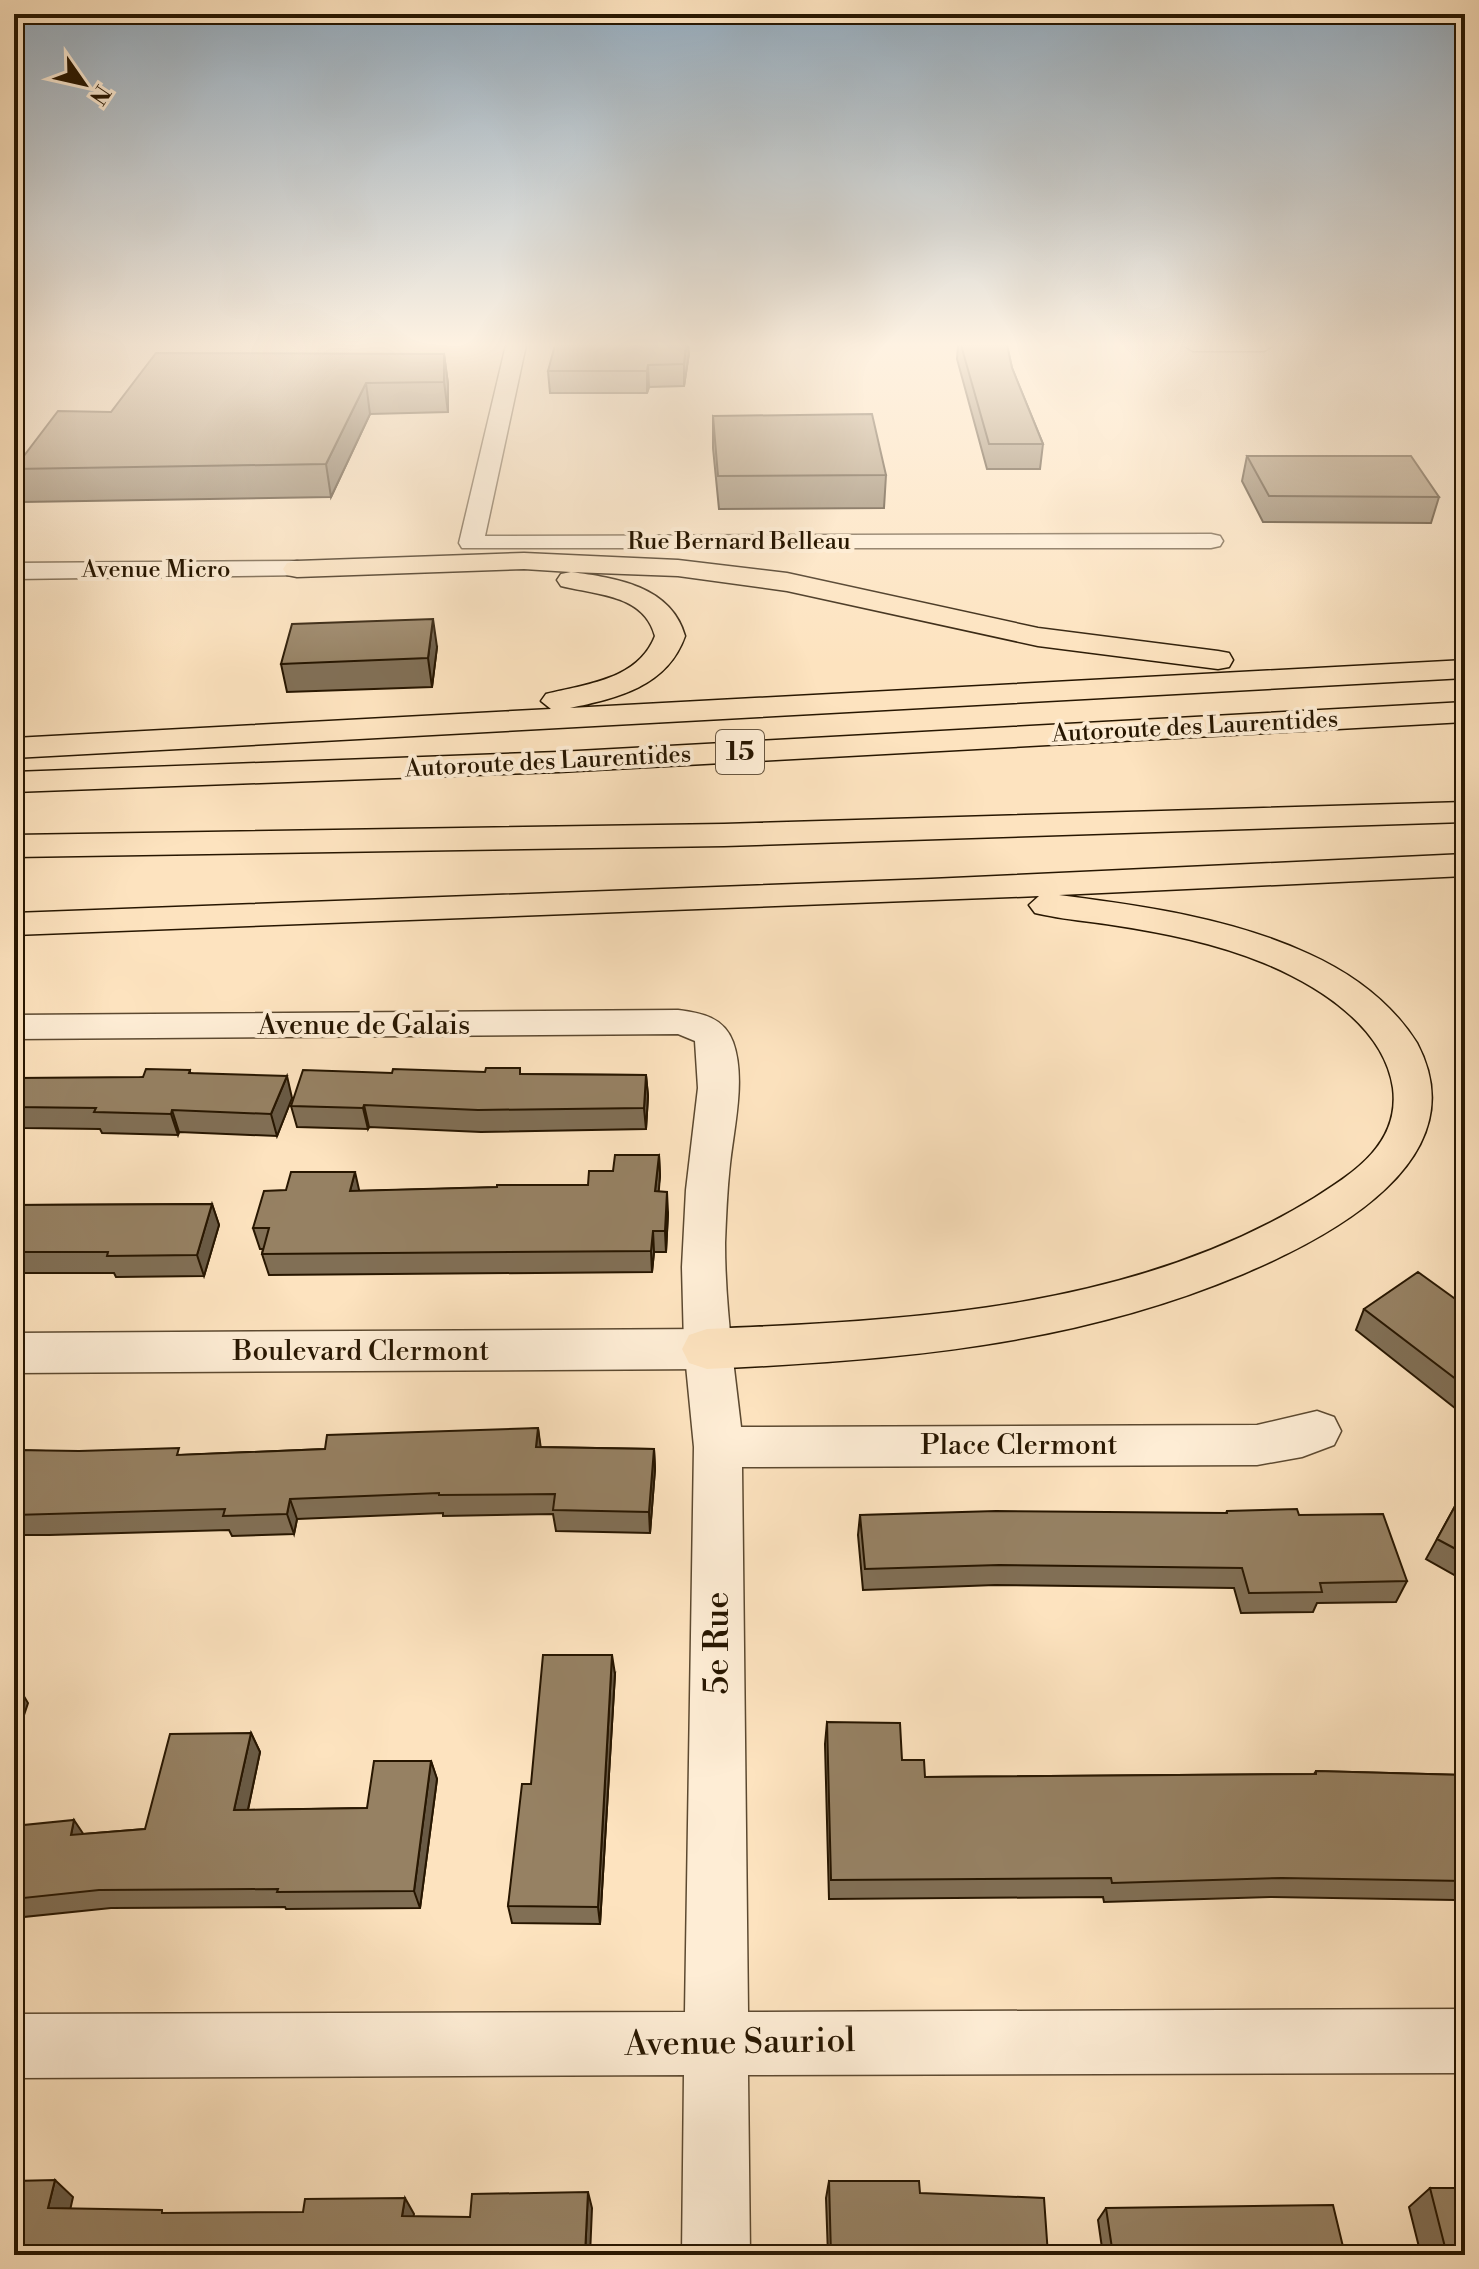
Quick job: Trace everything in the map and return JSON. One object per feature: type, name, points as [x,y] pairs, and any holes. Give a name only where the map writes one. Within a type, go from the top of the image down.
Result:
[{"type":"highway","points":[[297,569],[524,561],[691,569],[787,582],[1052,639],[1344,675]]},
{"type":"highway","points":[[213,737],[573,698],[641,673],[661,657],[669,642],[666,620],[654,607],[625,592],[588,583],[528,576],[297,569]]},
{"type":"highway","points":[[14,748],[1465,669]]},
{"type":"highway","name":"Autoroute des Laurentides","points":[[14,782],[544,763],[1465,712]]},
{"type":"highway","points":[[14,846],[724,835],[1465,812]]},
{"type":"highway","points":[[14,922],[931,890],[1465,865]]},
{"type":"highway","points":[[707,1349],[964,1331],[1063,1314],[1138,1294],[1244,1253],[1325,1211],[1371,1181],[1396,1157],[1408,1136],[1415,1114],[1415,1088],[1412,1074],[1397,1044],[1352,997],[1302,966],[1245,942],[1171,922],[931,890]]},
{"type":"street","name":"Rue Bernard Belleau","points":[[492,451],[471,543],[1211,541]]},
{"type":"street","name":"Avenue Micro","points":[[14,571],[297,569]]},
{"type":"street","name":"Avenue de Galais","points":[[14,1027],[678,1022],[700,1027],[710,1034]]},
{"type":"street","name":"5e Rue","points":[[710,1034],[716,1049],[717,1116],[704,1198],[703,1296],[718,1447],[716,2255]]},
{"type":"street","name":"Boulevard Clermont","points":[[14,1353],[707,1349]]},
{"type":"street","name":"Place Clermont","points":[[718,1447],[1257,1445],[1317,1431]]},
{"type":"street","name":"Avenue Sauriol","points":[[14,2046],[1465,2041]]},
{"type":"building","points":[[28,451],[332,451],[326,464],[14,469]]},
{"type":"building","points":[[716,451],[880,451],[886,475],[718,476]]},
{"type":"building","points":[[1247,456],[1411,456],[1439,497],[1269,496]]},
{"type":"building","points":[[433,619],[428,658],[281,664],[292,624]]},
{"type":"building","points":[[486,1068],[520,1068],[520,1074],[646,1075],[644,1108],[478,1110],[364,1105],[363,1108],[291,1106],[303,1070],[485,1072]]},
{"type":"building","points":[[146,1069],[287,1076],[271,1114],[172,1110],[171,1114],[94,1112],[96,1108],[15,1107],[15,1078],[143,1077]]},
{"type":"building","points":[[615,1155],[659,1155],[655,1191],[667,1192],[665,1231],[653,1231],[651,1251],[262,1254],[269,1228],[253,1228],[264,1191],[286,1190],[291,1172],[355,1172],[350,1191],[588,1185],[589,1171],[613,1171]]},
{"type":"building","points":[[212,1204],[197,1255],[107,1256],[108,1252],[14,1252],[14,1205]]},
{"type":"building","points":[[1418,1272],[1465,1306],[1465,1386],[1364,1309]]},
{"type":"building","points":[[538,1428],[536,1447],[654,1449],[649,1512],[553,1510],[555,1494],[439,1493],[290,1499],[287,1514],[223,1516],[225,1509],[14,1515],[14,1450],[179,1448],[177,1455],[325,1449],[327,1435]]},
{"type":"building","points":[[1465,1488],[1465,1554],[1437,1539]]},
{"type":"building","points":[[1297,1509],[1299,1515],[1383,1514],[1407,1581],[1320,1583],[1322,1592],[1249,1593],[1242,1568],[999,1565],[865,1569],[860,1515],[996,1511],[1227,1513]]},
{"type":"building","points":[[543,1655],[612,1655],[598,1907],[508,1906],[522,1784],[531,1784]]},
{"type":"building","points":[[827,1722],[900,1723],[902,1760],[924,1760],[925,1777],[1316,1774],[1316,1771],[1465,1775],[1465,1881],[1282,1878],[1112,1883],[1111,1878],[831,1880]]},
{"type":"building","points":[[251,1733],[234,1810],[367,1808],[374,1761],[431,1761],[414,1891],[99,1890],[14,1899],[14,1826],[74,1820],[71,1835],[145,1829],[170,1734]]},
{"type":"building","points":[[55,2180],[48,2208],[162,2210],[162,2213],[303,2212],[305,2199],[405,2198],[402,2216],[470,2217],[472,2194],[588,2192],[585,2255],[14,2255],[14,2181]]},
{"type":"building","points":[[829,2181],[919,2181],[920,2193],[1044,2198],[1048,2255],[831,2255]]},
{"type":"building","points":[[1430,2188],[1465,2188],[1465,2255],[1447,2255]]},
{"type":"building","points":[[1333,2205],[1345,2255],[1113,2255],[1106,2208]]}]
